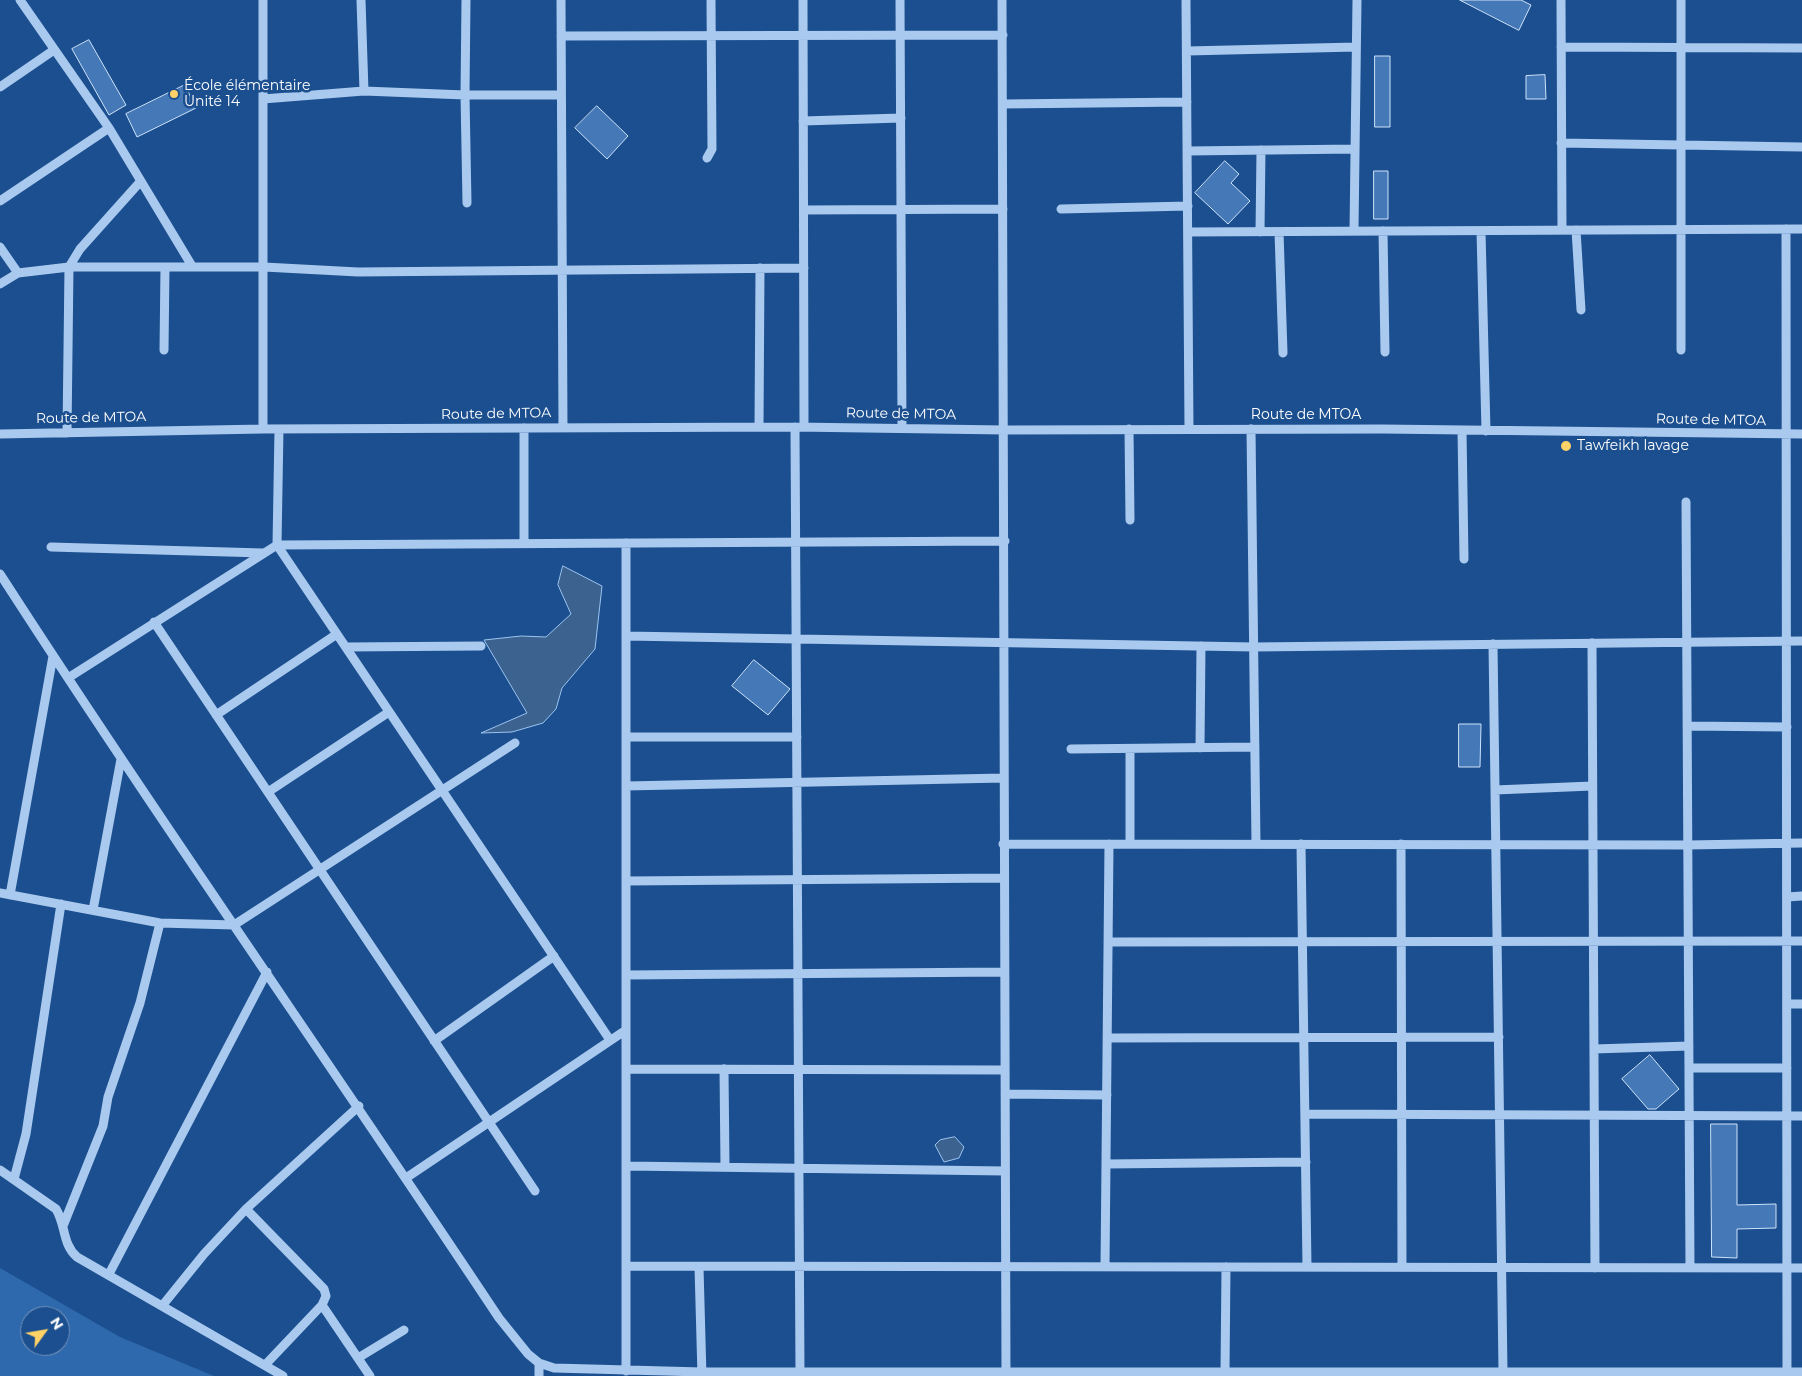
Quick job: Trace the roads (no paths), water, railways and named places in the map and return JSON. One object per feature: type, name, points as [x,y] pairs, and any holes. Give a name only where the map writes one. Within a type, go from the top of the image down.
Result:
[{"type":"street","points":[[20,0],[109,128],[192,266]]},
{"type":"street","points":[[263,0],[263,429]]},
{"type":"street","points":[[361,0],[364,90]]},
{"type":"street","points":[[466,0],[467,203]]},
{"type":"street","points":[[561,0],[563,427]]},
{"type":"street","points":[[707,158],[712,149],[711,0]]},
{"type":"street","points":[[800,1372],[796,542],[804,268],[803,0]]},
{"type":"street","points":[[900,0],[902,428]]},
{"type":"street","points":[[1002,0],[1005,430],[1003,778],[1006,1372]]},
{"type":"street","points":[[1186,0],[1189,430]]},
{"type":"street","points":[[1354,231],[1357,0]]},
{"type":"street","points":[[1560,0],[1562,230]]},
{"type":"street","points":[[1681,0],[1682,350]]},
{"type":"street","points":[[561,36],[1003,35]]},
{"type":"street","points":[[1561,46],[1802,48]]},
{"type":"street","points":[[1187,50],[1356,47]]},
{"type":"street","points":[[0,87],[54,50]]},
{"type":"street","points":[[263,100],[364,90],[465,95],[561,95]]},
{"type":"street","points":[[1003,104],[1187,102]]},
{"type":"street","points":[[803,121],[901,118]]},
{"type":"street","points":[[0,201],[109,128]]},
{"type":"street","points":[[1562,143],[1802,147]]},
{"type":"street","points":[[1187,151],[1355,149]]},
{"type":"street","points":[[1260,232],[1261,150]]},
{"type":"street","points":[[67,433],[69,267],[80,249],[140,182]]},
{"type":"street","points":[[1060,209],[1188,206]]},
{"type":"street","points":[[804,210],[1003,209]]},
{"type":"street","points":[[1786,229],[1787,1372]]},
{"type":"street","points":[[1188,232],[1802,229]]},
{"type":"street","points":[[1576,230],[1580,310]]},
{"type":"street","points":[[1383,231],[1384,352]]},
{"type":"street","points":[[1481,231],[1486,431]]},
{"type":"street","points":[[1279,232],[1283,353]]},
{"type":"street","points":[[0,247],[18,273]]},
{"type":"street","points":[[0,284],[18,273],[69,267],[264,267],[358,272],[804,268]]},
{"type":"street","points":[[164,350],[165,267]]},
{"type":"street","points":[[759,427],[760,268]]},
{"type":"street","name":"Route de MTOA","points":[[0,434],[263,429],[800,427],[1005,430],[1462,430],[1802,434]]},
{"type":"street","points":[[524,428],[524,544]]},
{"type":"street","points":[[279,429],[277,545],[610,1040]]},
{"type":"street","points":[[1129,429],[1130,520]]},
{"type":"street","points":[[1251,429],[1256,844]]},
{"type":"street","points":[[1462,430],[1464,559]]},
{"type":"street","points":[[1686,502],[1690,1268]]},
{"type":"street","points":[[68,678],[277,545],[1004,541]]},
{"type":"street","points":[[626,543],[626,1371]]},
{"type":"street","points":[[51,548],[263,553]]},
{"type":"street","points":[[1,580],[121,759],[359,1106],[508,1331],[539,1363],[573,1370],[702,1374],[800,1372],[884,1374],[1006,1372],[1047,1374],[1225,1372],[1283,1374],[1457,1374],[1503,1372],[1720,1374],[1802,1372]]},
{"type":"street","points":[[154,622],[535,1191]]},
{"type":"street","points":[[216,715],[337,634]]},
{"type":"street","points":[[626,636],[1254,647],[1802,640]]},
{"type":"street","points":[[1592,643],[1595,1268]]},
{"type":"street","points":[[1493,644],[1503,1372]]},
{"type":"street","points":[[346,648],[481,646]]},
{"type":"street","points":[[1200,748],[1201,646]]},
{"type":"street","points":[[10,894],[53,656]]},
{"type":"street","points":[[268,792],[389,712]]},
{"type":"street","points":[[1687,726],[1787,727]]},
{"type":"street","points":[[626,736],[797,737]]},
{"type":"street","points":[[0,893],[160,923],[234,925],[515,743]]},
{"type":"street","points":[[1071,749],[1130,750],[1255,747]]},
{"type":"street","points":[[1130,750],[1130,844]]},
{"type":"street","points":[[93,910],[121,759]]},
{"type":"street","points":[[626,786],[1003,778]]},
{"type":"street","points":[[1495,790],[1592,786]]},
{"type":"street","points":[[1004,844],[1688,845],[1802,843]]},
{"type":"street","points":[[1105,1267],[1109,844]]},
{"type":"street","points":[[1302,844],[1307,1267]]},
{"type":"street","points":[[1401,844],[1402,1267]]},
{"type":"street","points":[[626,881],[1004,878]]},
{"type":"street","points":[[1787,897],[1802,896]]},
{"type":"street","points":[[14,1179],[26,1134],[61,904]]},
{"type":"street","points":[[62,1227],[103,1126],[108,1097],[140,1003],[160,923]]},
{"type":"street","points":[[1108,942],[1802,941]]},
{"type":"street","points":[[434,1041],[554,956]]},
{"type":"street","points":[[109,1274],[266,972]]},
{"type":"street","points":[[626,975],[1004,972]]},
{"type":"street","points":[[1787,1004],[1802,1004]]},
{"type":"street","points":[[406,1178],[626,1030]]},
{"type":"street","points":[[1107,1038],[1498,1037]]},
{"type":"street","points":[[1594,1048],[1689,1046]]},
{"type":"street","points":[[1689,1068],[1787,1068]]},
{"type":"street","points":[[626,1069],[1005,1070]]},
{"type":"street","points":[[724,1069],[724,1167]]},
{"type":"street","points":[[1005,1094],[1107,1096]]},
{"type":"street","points":[[162,1306],[204,1254],[246,1209],[359,1106]]},
{"type":"street","points":[[1305,1114],[1802,1116]]},
{"type":"street","points":[[1106,1164],[1306,1162]]},
{"type":"street","points":[[626,1166],[1005,1171]]},
{"type":"street","points":[[0,1170],[56,1209],[72,1253],[266,1364],[283,1376]]},
{"type":"street","points":[[246,1209],[324,1289],[326,1296],[322,1305],[266,1364]]},
{"type":"street","points":[[626,1266],[1802,1268]]},
{"type":"street","points":[[699,1267],[702,1374]]},
{"type":"street","points":[[1225,1372],[1226,1267]]},
{"type":"street","points":[[322,1305],[370,1376]]},
{"type":"street","points":[[358,1358],[404,1330]]},
{"type":"street","points":[[539,1363],[539,1376]]},
{"type":"place","name":"École élémentaire Unité 14","points":[[174,94]]},
{"type":"place","name":"Tawfeikh lavage","points":[[1566,446]]}]
